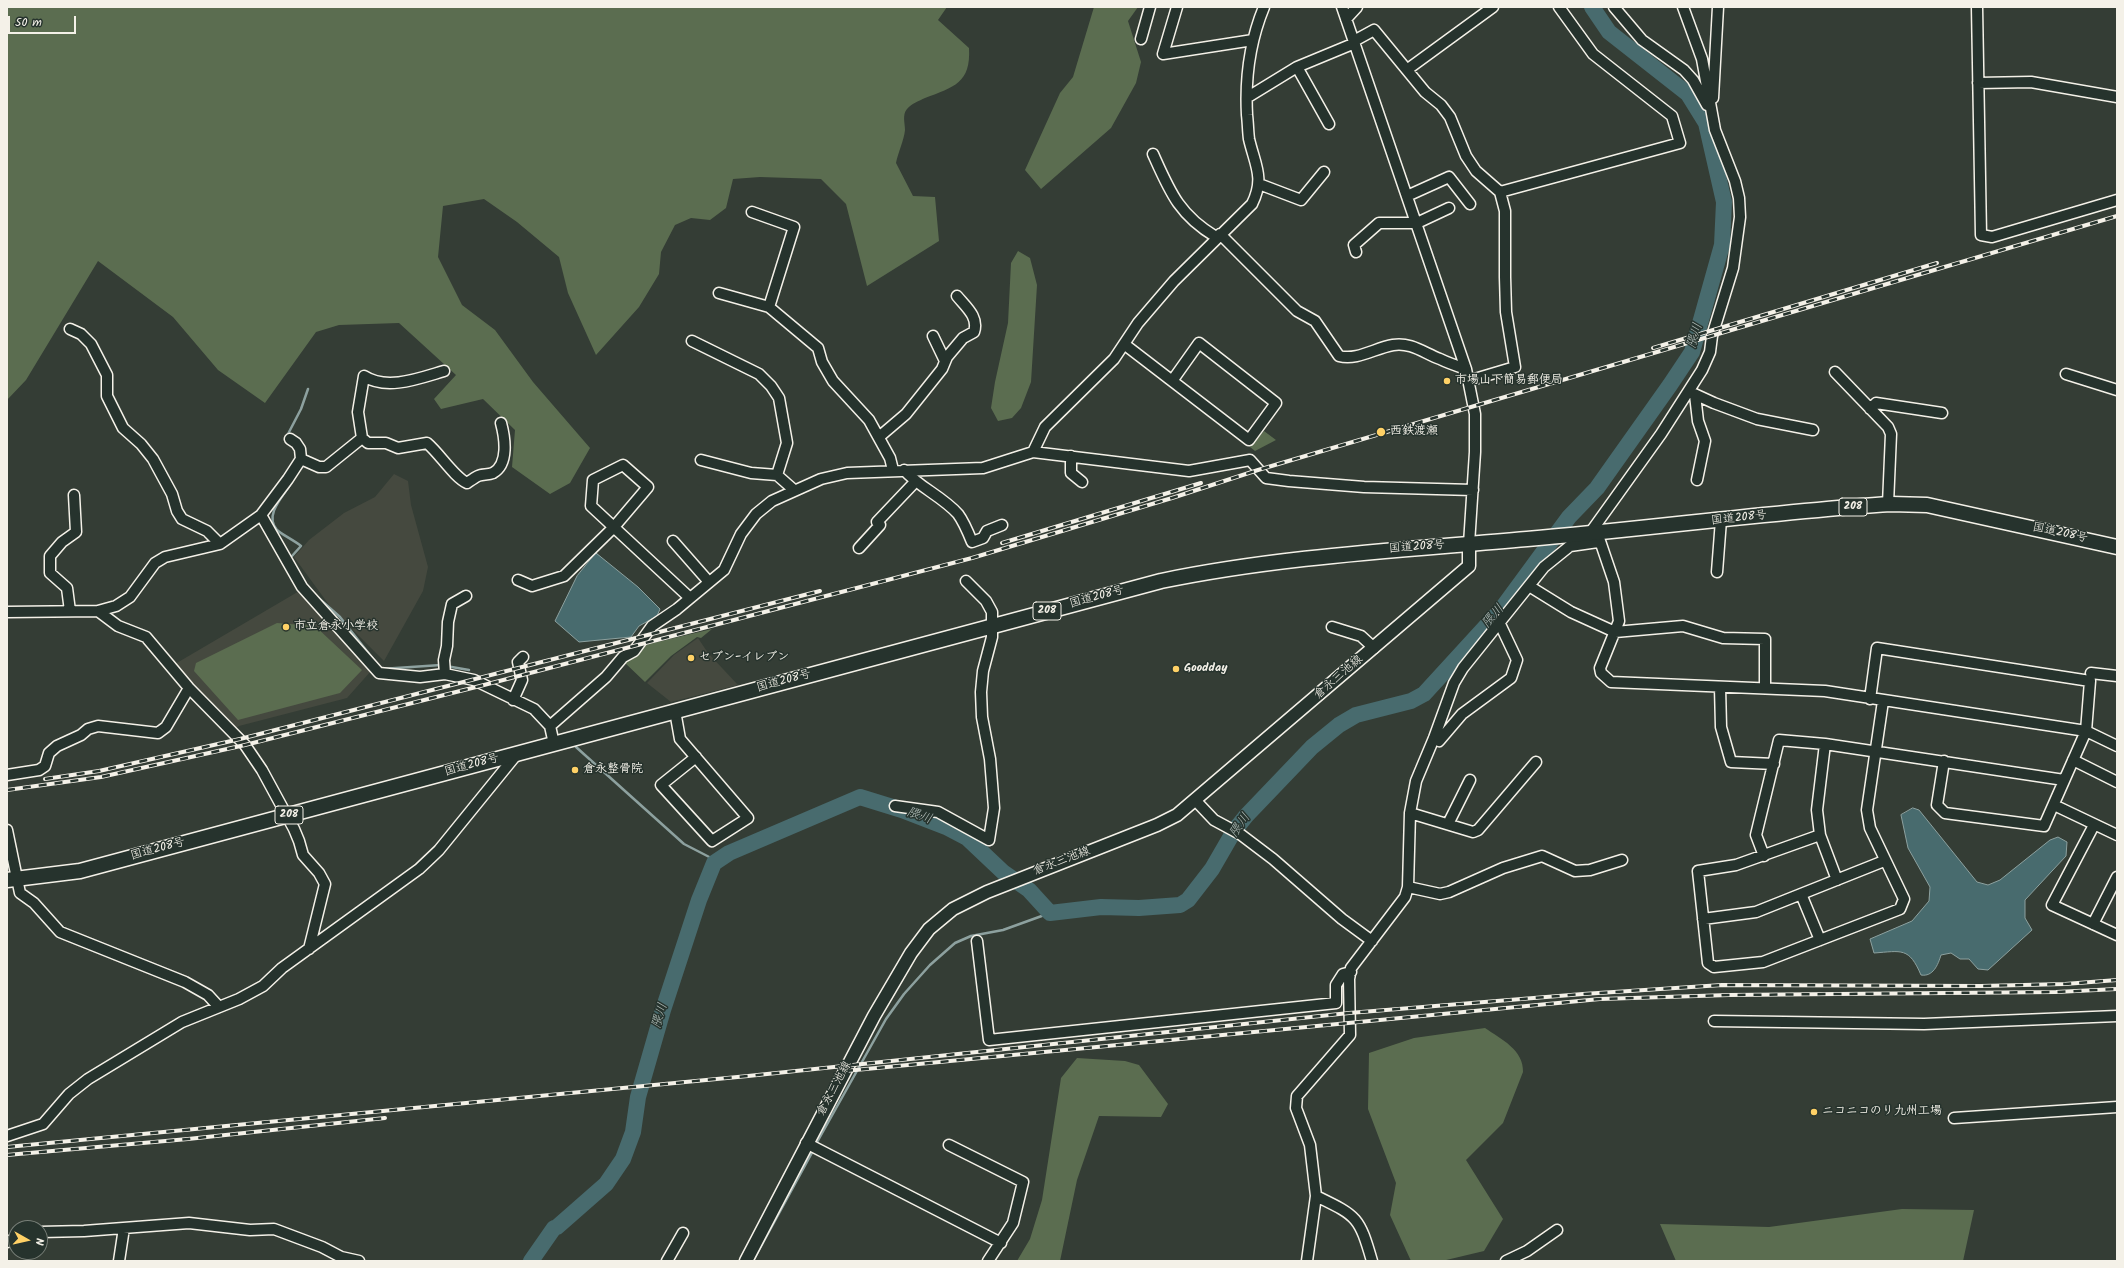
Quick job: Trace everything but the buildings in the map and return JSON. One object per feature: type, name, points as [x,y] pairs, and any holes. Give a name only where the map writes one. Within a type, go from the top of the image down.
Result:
[{"type":"highway","name":"国道208号","points":[[12,880],[80,871],[1161,581],[1215,570],[1374,551],[1593,535],[1721,520],[1888,504],[1927,506],[2117,547]]},
{"type":"main road","name":"倉永三池線","points":[[746,1261],[806,1143],[911,953],[929,929],[953,909],[987,892],[1044,868],[1157,825],[1177,815],[1196,801],[1469,566],[1470,544]]},
{"type":"street","points":[[1141,39],[1150,7]]},
{"type":"street","points":[[1177,7],[1163,54],[1252,40]]},
{"type":"street","points":[[1033,452],[1045,427],[1114,359],[1138,323],[1174,281],[1218,235],[1252,204],[1257,194],[1259,172],[1249,138],[1249,57],[1254,30],[1264,7]]},
{"type":"street","points":[[1342,7],[1466,369],[1475,414],[1470,544]]},
{"type":"street","points":[[1346,19],[1357,7]]},
{"type":"street","points":[[1408,69],[1493,7]]},
{"type":"street","points":[[1500,192],[1680,143],[1672,116],[1593,54],[1559,7]]},
{"type":"street","points":[[1614,7],[1642,40],[1668,58],[1693,80],[1712,112]]},
{"type":"street","points":[[1307,1261],[1316,1196],[1310,1145],[1296,1108],[1297,1096],[1350,1035],[1351,968],[1405,897],[1408,887],[1410,813],[1416,781],[1434,738],[1454,683],[1463,668],[1544,567],[1570,546],[1593,535],[1692,393],[1710,352],[1712,336],[1733,268],[1740,217],[1739,198],[1735,180],[1715,130],[1702,59],[1683,7]]},
{"type":"street","points":[[1712,112],[1718,7]]},
{"type":"street","points":[[1977,7],[1980,235],[1992,237],[2117,200]]},
{"type":"street","points":[[1248,97],[1297,67],[1354,42],[1374,30],[1408,69],[1425,92],[1441,105],[1450,117],[1466,156],[1476,171],[1500,192],[1505,211],[1504,277],[1506,312],[1515,367],[1468,381]]},
{"type":"street","points":[[1297,67],[1329,124]]},
{"type":"street","points":[[1978,83],[2031,82],[2117,97]]},
{"type":"street","points":[[1153,154],[1173,198],[1203,229],[1218,235],[1297,310],[1314,321],[1339,356],[1347,358],[1393,345],[1403,345],[1419,348],[1438,359],[1466,369]]},
{"type":"street","points":[[1259,184],[1301,200],[1324,172]]},
{"type":"street","points":[[1407,196],[1449,178],[1470,204]]},
{"type":"street","points":[[1356,252],[1354,245],[1379,223],[1416,223],[1449,208]]},
{"type":"street","points":[[752,212],[794,227],[769,307]]},
{"type":"street","points":[[719,293],[769,307],[818,348],[822,362],[833,380],[869,420],[890,458],[893,470]]},
{"type":"street","points":[[879,437],[906,414],[942,369],[945,361],[962,338],[974,332],[977,325],[974,317],[957,296]]},
{"type":"street","points":[[70,329],[81,334],[91,344],[108,374],[107,396],[110,403],[123,428],[141,444],[153,459],[172,494],[177,511],[182,520],[207,530],[220,544]]},
{"type":"street","points":[[933,336],[945,361]]},
{"type":"street","points":[[692,340],[759,374],[771,386],[779,398],[787,443],[777,475]]},
{"type":"street","points":[[1124,344],[1172,381],[1249,440],[1276,403],[1199,343],[1172,381]]},
{"type":"street","points":[[444,371],[416,379],[393,382],[372,381],[365,372],[358,412],[362,438],[368,443],[386,443],[398,448],[427,443],[436,451],[460,480],[467,483],[479,476],[488,475],[495,471],[504,457],[505,448],[501,423]]},
{"type":"street","points":[[1835,372],[1888,427],[1891,434],[1888,504]]},
{"type":"street","points":[[2066,374],[2117,390]]},
{"type":"street","points":[[1692,393],[1757,419],[1813,430]]},
{"type":"street","points":[[1692,393],[1704,441],[1697,480]]},
{"type":"street","points":[[1870,409],[1876,403],[1942,413]]},
{"type":"street","points":[[300,459],[319,467],[326,467],[362,438]]},
{"type":"street","points":[[7,612],[98,611],[116,606],[130,597],[155,563],[165,557],[220,544],[261,515],[300,459],[300,449],[296,442],[290,439]]},
{"type":"street","points":[[550,726],[606,677],[622,658],[634,651],[652,626],[690,598],[724,570],[741,534],[756,514],[772,501],[821,479],[846,473],[893,470],[983,468],[1033,452],[1189,471],[1250,460],[1266,478],[1364,487],[1473,490]]},
{"type":"street","points":[[1071,456],[1071,473],[1082,482]]},
{"type":"street","points":[[701,460],[751,473],[777,475],[794,490]]},
{"type":"street","points":[[518,580],[532,586],[564,576],[614,527],[648,487],[623,465],[593,480],[591,506],[614,527],[690,598]]},
{"type":"street","points":[[904,470],[915,482],[948,505],[958,514],[972,542],[983,538],[988,531],[1002,525]]},
{"type":"street","points":[[859,548],[880,525],[877,522],[915,482]]},
{"type":"street","points":[[70,611],[67,588],[50,573],[50,556],[62,542],[76,532],[74,495]]},
{"type":"street","points":[[261,515],[302,587],[379,672],[420,677],[445,674],[474,680],[534,709],[550,726],[554,744]]},
{"type":"street","points":[[1718,572],[1721,520]]},
{"type":"street","points":[[1593,535],[1614,582],[1619,621],[1600,668],[1601,674],[1611,682],[1825,691],[2086,731],[2117,746]]},
{"type":"street","points":[[674,541],[709,582]]},
{"type":"street","points":[[895,806],[938,812],[989,840],[994,808],[990,759],[982,718],[981,692],[983,671],[993,626],[992,612],[986,602],[966,581]]},
{"type":"street","points":[[1529,586],[1571,612],[1615,632],[1683,626],[1723,638],[1765,639],[1765,688]]},
{"type":"street","points":[[445,674],[444,660],[447,646],[448,622],[452,604],[466,596]]},
{"type":"street","points":[[98,611],[118,626],[146,637],[189,688],[245,745],[287,816],[300,841],[303,856],[319,873],[325,884],[309,949]]},
{"type":"street","points":[[1434,738],[1439,741],[1462,714],[1511,678],[1517,660],[1499,622]]},
{"type":"street","points":[[1332,627],[1361,636],[1374,648]]},
{"type":"street","points":[[1870,699],[1877,648],[2090,681],[2086,731],[2044,826],[1945,813],[1938,805],[1944,761]]},
{"type":"street","points":[[513,700],[522,680],[518,662],[523,657]]},
{"type":"street","points":[[2091,673],[2117,676]]},
{"type":"street","points":[[1720,687],[1721,727],[1731,762],[1774,764]]},
{"type":"street","points":[[7,775],[40,770],[45,766],[49,754],[57,746],[81,735],[88,729],[98,726],[158,733],[166,727],[189,688]]},
{"type":"street","points":[[1820,835],[1736,865],[1698,871],[1708,963],[1714,967],[1763,962],[1900,908],[1904,899],[1884,861],[1870,828],[1867,810],[1883,701]]},
{"type":"street","points":[[675,711],[680,739],[696,757],[748,818],[712,841],[661,785],[696,757]]},
{"type":"street","points":[[1764,856],[1756,835],[1779,740],[1825,744],[1875,751],[2064,780]]},
{"type":"street","points":[[1825,744],[1817,810],[1820,835],[1837,880]]},
{"type":"street","points":[[7,1136],[43,1124],[70,1094],[88,1080],[182,1022],[219,1007],[263,986],[282,968],[419,869],[439,850],[517,754]]},
{"type":"street","points":[[2073,760],[2117,782]]},
{"type":"street","points":[[1410,813],[1473,832],[1478,830],[1536,762]]},
{"type":"street","points":[[1448,824],[1470,780]]},
{"type":"street","points":[[1196,801],[1214,820],[1240,834],[1342,919],[1372,941]]},
{"type":"street","points":[[2054,806],[2117,835]]},
{"type":"street","points":[[2094,825],[2052,905],[2117,935]]},
{"type":"street","points":[[7,830],[12,880],[20,893],[34,903],[60,932],[185,982],[208,995],[219,1007]]},
{"type":"street","points":[[1408,887],[1440,894],[1449,892],[1503,868],[1542,856],[1574,870],[1590,870],[1622,860]]},
{"type":"street","points":[[1703,919],[1756,912],[1884,861]]},
{"type":"street","points":[[2093,924],[2117,877]]},
{"type":"street","points":[[1801,894],[1820,940]]},
{"type":"street","points":[[977,941],[989,1040],[1336,1003],[1336,985],[1343,974],[1351,972]]},
{"type":"street","points":[[1714,1021],[1924,1024],[2117,1016]]},
{"type":"street","points":[[1954,1118],[2117,1107]]},
{"type":"street","points":[[806,1143],[1001,1243]]},
{"type":"street","points":[[949,1145],[1023,1182],[1013,1222],[1001,1243],[988,1261]]},
{"type":"street","points":[[1316,1196],[1347,1211],[1357,1220],[1362,1227],[1372,1261]]},
{"type":"street","points":[[48,1232],[189,1224],[250,1230],[274,1229],[322,1247],[341,1257],[359,1261]]},
{"type":"street","points":[[119,1261],[124,1228]]},
{"type":"street","points":[[1506,1261],[1527,1251],[1557,1230]]},
{"type":"street","points":[[667,1261],[683,1233]]},
{"type":"shaded area","name":"市立倉永小学校","points":[[394,474],[408,481],[411,505],[428,567],[423,591],[384,661],[332,609],[294,557],[309,540],[344,513],[375,497]]},
{"type":"shaded area","name":"市立倉永小学校","points":[[301,590],[371,671],[347,698],[239,726],[234,729],[175,664]]},
{"type":"shaded area","points":[[698,638],[708,653],[738,685],[671,702],[647,683],[674,655]]},
{"type":"green space","points":[[7,7],[947,7],[938,20],[969,48],[969,60],[964,76],[959,82],[952,87],[916,102],[905,111],[905,130],[896,163],[913,196],[935,197],[939,241],[867,286],[846,204],[821,179],[760,177],[733,179],[726,208],[710,220],[691,218],[675,225],[661,252],[659,274],[639,307],[596,355],[568,293],[559,257],[517,222],[484,199],[443,206],[438,257],[462,305],[495,330],[533,382],[590,448],[570,483],[550,494],[512,467],[515,430],[483,399],[441,409],[434,399],[456,375],[399,323],[339,325],[316,332],[265,403],[218,370],[173,317],[98,261],[26,380],[7,400]]},
{"type":"green space","points":[[1094,7],[1138,7],[1128,21],[1141,62],[1136,83],[1111,128],[1041,189],[1025,170],[1060,93],[1073,77]]},
{"type":"green space","points":[[1018,251],[1030,258],[1037,285],[1031,382],[1021,408],[1012,418],[998,421],[991,408],[1008,323],[1011,263]]},
{"type":"green space","points":[[1264,431],[1276,440],[1255,451],[1250,447]]},
{"type":"green space","name":"市立倉永小学校","points":[[277,623],[315,626],[362,670],[340,693],[238,720],[194,671],[196,663]]},
{"type":"green space","points":[[712,629],[701,638],[697,637],[671,656],[645,682],[624,662],[641,651],[645,645]]},
{"type":"green space","points":[[1485,1028],[1516,1051],[1520,1057],[1523,1072],[1503,1123],[1466,1160],[1503,1219],[1484,1251],[1442,1261],[1411,1261],[1390,1215],[1396,1183],[1368,1109],[1369,1053],[1414,1038]]},
{"type":"green space","points":[[1077,1058],[1125,1061],[1139,1065],[1168,1104],[1161,1117],[1099,1116],[1077,1180],[1060,1261],[1017,1261],[1030,1239],[1042,1200],[1061,1078]]},
{"type":"green space","points":[[1902,1209],[1974,1210],[1963,1261],[1676,1261],[1660,1224],[1769,1227]]},
{"type":"water","points":[[596,553],[638,587],[660,609],[657,616],[639,626],[631,637],[579,642],[555,621],[577,576]]},
{"type":"water","points":[[1913,808],[1919,810],[1977,882],[1988,885],[2000,880],[2050,840],[2058,837],[2067,842],[2066,856],[2025,900],[2025,918],[2032,930],[1988,970],[1978,969],[1969,959],[1960,959],[1951,953],[1941,955],[1937,966],[1932,972],[1921,975],[1913,959],[1904,953],[1874,953],[1870,939],[1912,921],[1929,901],[1930,887],[1908,848],[1901,815]]},
{"type":"waterway","name":"隈川","points":[[531,1261],[554,1228],[606,1184],[623,1159],[633,1132],[638,1097],[663,1010],[699,900],[714,863],[729,853],[860,797],[902,810],[946,827],[967,838],[1003,872],[1029,890],[1050,913],[1101,907],[1139,908],[1180,905],[1188,900],[1212,869],[1234,831],[1246,816],[1312,747],[1339,725],[1356,715],[1411,701],[1424,694],[1500,611],[1569,517],[1597,488],[1692,352],[1722,245],[1724,202],[1706,123],[1688,94],[1609,32],[1592,7]]},
{"type":"waterway","points":[[291,436],[288,434],[301,409],[308,389]]},
{"type":"waterway","points":[[290,485],[279,501],[273,513],[272,519],[273,525],[277,530],[301,546],[292,556]]},
{"type":"waterway","points":[[314,594],[340,617],[381,669],[441,665]]},
{"type":"waterway","points":[[446,666],[469,670]]},
{"type":"waterway","points":[[576,747],[684,844],[717,861]]},
{"type":"waterway","points":[[816,1144],[886,1019],[904,994],[930,965],[955,943],[971,936],[1003,930],[1050,913]]},
{"type":"waterway","points":[[753,1261],[814,1149]]},
{"type":"railway","points":[[7,790],[101,777],[245,745],[484,685],[972,558],[1172,498],[1258,470],[2117,216]]},
{"type":"railway","points":[[1653,348],[1937,263]]},
{"type":"railway","points":[[1002,543],[1201,483]]},
{"type":"railway","points":[[45,779],[99,771],[240,739],[820,591]]},
{"type":"railway","points":[[7,1147],[748,1076],[1349,1013],[1583,994],[1722,985],[1981,986],[2065,984],[2117,980]]},
{"type":"railway","points":[[845,1071],[1600,999],[1729,995],[2056,992],[2117,989]]},
{"type":"railway","points":[[7,1155],[188,1139],[385,1118]]},
{"type":"place","name":"市場山下簡易郵便局","points":[[1447,381]]},
{"type":"place","name":"西鉄渡瀬","points":[[1381,432]]},
{"type":"place","name":"市立倉永小学校","points":[[286,627]]},
{"type":"place","name":"セブン-イレブン","points":[[691,658]]},
{"type":"place","name":"Goodday","points":[[1176,669]]},
{"type":"place","name":"倉永整骨院","points":[[575,770]]},
{"type":"place","name":"ニコニコのり九州工場","points":[[1814,1112]]}]
